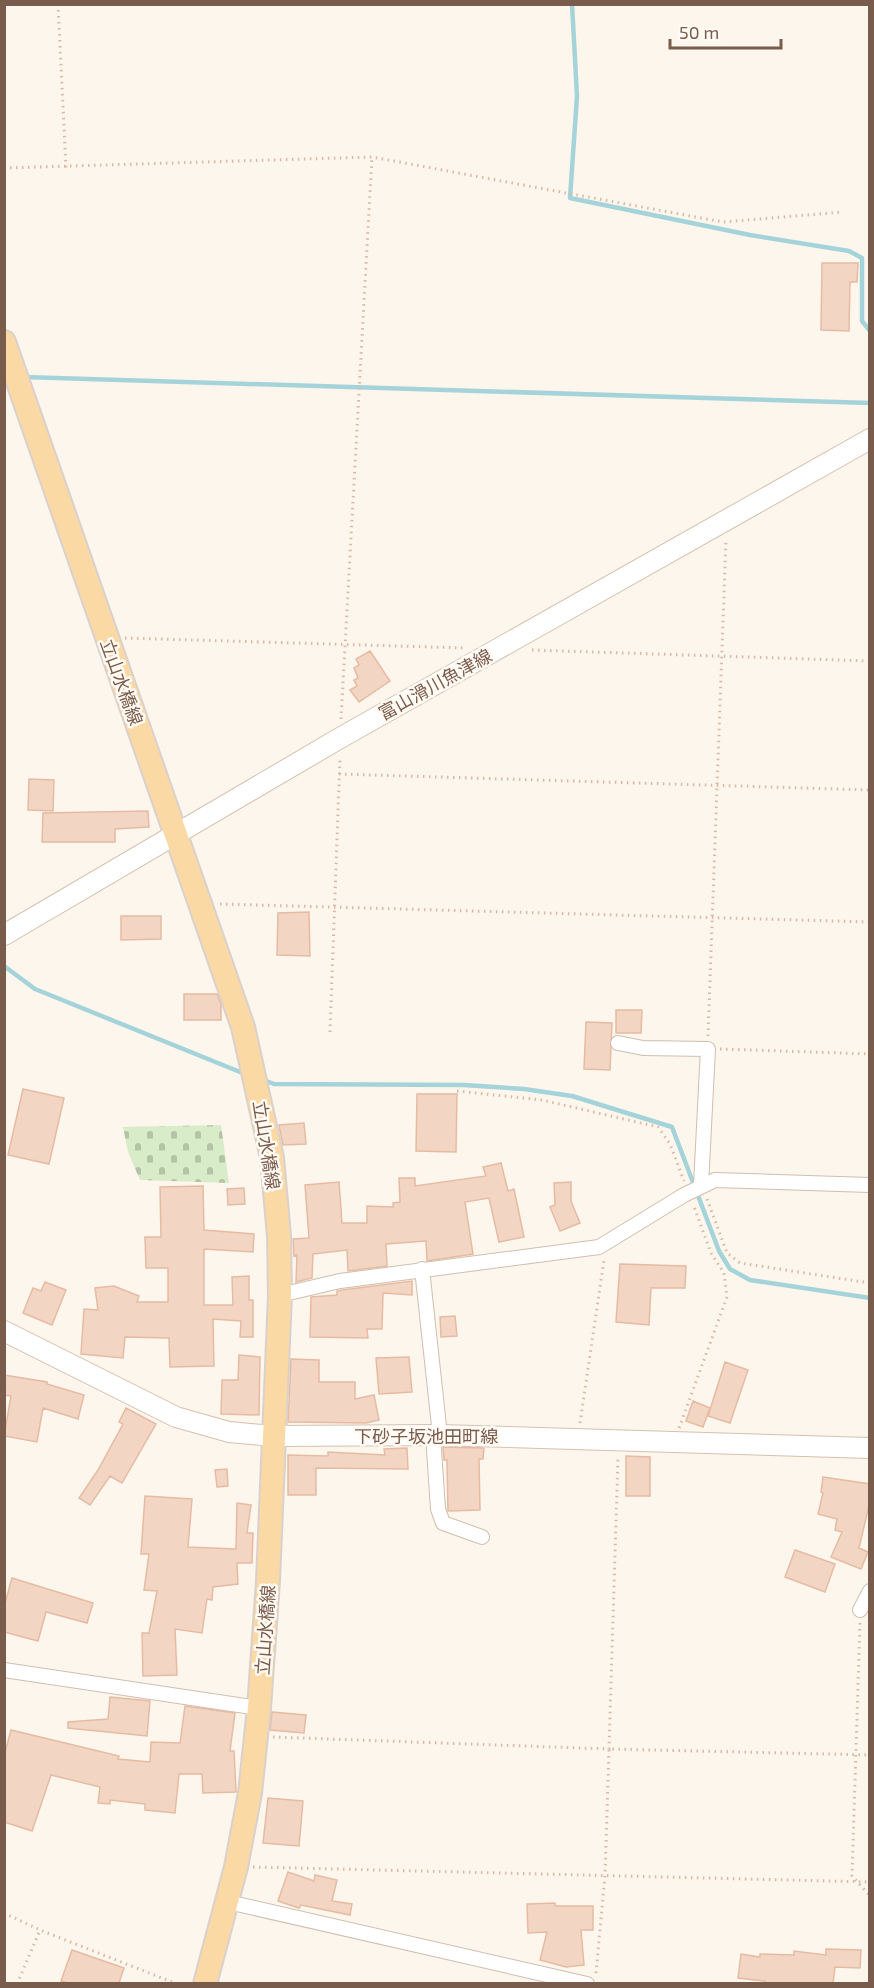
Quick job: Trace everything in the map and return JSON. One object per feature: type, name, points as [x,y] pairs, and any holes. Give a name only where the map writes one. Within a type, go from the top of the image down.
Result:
[{"type":"main road","name":"立山水橋線","points":[[4,342],[105,637],[243,1027],[272,1158],[279,1236],[280,1295],[268,1581],[259,1708],[250,1793],[236,1867],[205,1983]]},
{"type":"main road","name":"富山滑川魚津線","points":[[4,935],[340,738],[870,439]]},
{"type":"main road","name":"下砂子坂池田町線","points":[[4,1331],[176,1417],[229,1432],[273,1436],[437,1435],[870,1448]]},
{"type":"street","points":[[618,1043],[643,1048],[708,1049],[701,1185]]},
{"type":"street","points":[[280,1295],[340,1281],[599,1247],[701,1185],[715,1180],[870,1185]]},
{"type":"street","points":[[422,1269],[437,1435],[438,1509],[443,1523],[483,1537]]},
{"type":"street","points":[[860,1610],[870,1591]]},
{"type":"street","points":[[4,1670],[259,1708]]},
{"type":"street","points":[[228,1902],[587,1983]]},
{"type":"path","points":[[58,4],[66,168]]},
{"type":"path","points":[[330,1032],[344,644],[372,157]]},
{"type":"path","points":[[4,168],[66,168],[372,157],[723,222],[843,212]]},
{"type":"path","points":[[727,519],[708,1049],[870,1054]]},
{"type":"path","points":[[105,637],[870,661]]},
{"type":"path","points":[[339,774],[870,790]]},
{"type":"path","points":[[200,903],[870,922]]},
{"type":"path","points":[[701,1185],[727,1253],[740,1263],[870,1283]]},
{"type":"path","points":[[577,1439],[604,1260],[599,1247]]},
{"type":"path","points":[[595,1983],[605,1875],[619,1440]]},
{"type":"path","points":[[860,1610],[852,1876],[870,1896]]},
{"type":"path","points":[[256,1736],[609,1749],[870,1755]]},
{"type":"path","points":[[236,1867],[870,1882]]},
{"type":"path","points":[[4,1913],[40,1930],[177,1983]]},
{"type":"path","points":[[17,1983],[40,1930]]},
{"type":"green space","points":[[221,1125],[229,1183],[140,1180],[128,1152],[123,1127]]},
{"type":"building","points":[[822,263],[858,263],[857,282],[850,282],[849,331],[821,330]]},
{"type":"building","points":[[370,651],[390,681],[359,702],[350,690],[357,686],[354,680],[358,678],[354,668],[359,665],[356,659]]},
{"type":"building","points":[[29,779],[54,780],[53,811],[28,810]]},
{"type":"building","points":[[148,811],[149,827],[115,829],[115,842],[42,842],[43,813]]},
{"type":"building","points":[[309,912],[310,956],[277,955],[278,913]]},
{"type":"building","points":[[121,916],[161,916],[161,939],[121,940]]},
{"type":"building","points":[[184,994],[217,994],[221,1004],[221,1020],[184,1020]]},
{"type":"building","points":[[616,1010],[642,1010],[641,1033],[616,1033]]},
{"type":"building","points":[[586,1022],[612,1023],[610,1070],[584,1069]]},
{"type":"building","points":[[23,1089],[64,1098],[49,1164],[8,1155]]},
{"type":"building","points":[[417,1094],[457,1094],[456,1152],[416,1151]]},
{"type":"building","points":[[304,1123],[306,1144],[283,1145],[279,1125]]},
{"type":"building","points":[[501,1163],[508,1191],[514,1189],[524,1237],[499,1242],[489,1198],[465,1202],[473,1254],[427,1261],[426,1241],[386,1244],[387,1266],[348,1271],[347,1250],[313,1254],[312,1278],[296,1282],[297,1255],[294,1256],[293,1239],[309,1238],[305,1185],[339,1182],[342,1223],[367,1223],[367,1206],[393,1207],[393,1203],[400,1202],[399,1178],[415,1178],[415,1186],[486,1176],[483,1167]]},
{"type":"building","points":[[571,1182],[571,1201],[580,1223],[560,1231],[550,1207],[555,1205],[554,1183]]},
{"type":"building","points":[[203,1186],[204,1230],[254,1234],[253,1252],[204,1249],[204,1305],[233,1305],[232,1277],[249,1276],[249,1300],[253,1300],[253,1337],[240,1337],[241,1321],[213,1319],[214,1366],[170,1367],[169,1338],[125,1337],[123,1358],[81,1354],[84,1309],[98,1310],[95,1288],[114,1286],[139,1296],[137,1302],[168,1302],[168,1268],[146,1268],[145,1237],[161,1237],[160,1187]]},
{"type":"building","points":[[244,1188],[245,1204],[228,1205],[227,1189]]},
{"type":"building","points":[[620,1264],[686,1266],[685,1288],[651,1288],[649,1325],[616,1322]]},
{"type":"building","points":[[412,1281],[412,1295],[383,1293],[382,1329],[367,1329],[368,1338],[310,1337],[311,1297],[337,1295],[337,1291],[342,1290]]},
{"type":"building","points":[[45,1282],[66,1290],[52,1325],[23,1313],[33,1288],[41,1291]]},
{"type":"building","points":[[455,1316],[457,1336],[441,1337],[440,1317]]},
{"type":"building","points":[[239,1355],[260,1357],[259,1415],[221,1414],[222,1380],[238,1380]]},
{"type":"building","points":[[409,1357],[412,1392],[379,1394],[376,1358]]},
{"type":"building","points":[[291,1359],[319,1360],[319,1382],[355,1382],[355,1399],[374,1395],[379,1420],[366,1423],[288,1422]]},
{"type":"building","points":[[725,1362],[748,1370],[730,1423],[708,1416]]},
{"type":"building","points":[[4,1375],[47,1382],[47,1384],[84,1395],[78,1419],[43,1408],[37,1442],[4,1436],[11,1396],[4,1395]]},
{"type":"building","points":[[693,1401],[710,1408],[703,1427],[686,1421]]},
{"type":"building","points":[[126,1408],[156,1424],[122,1483],[110,1476],[90,1505],[79,1498],[98,1470],[123,1424],[119,1422]]},
{"type":"building","points":[[443,1447],[484,1448],[483,1459],[479,1459],[480,1510],[448,1511],[447,1460],[444,1460]]},
{"type":"building","points":[[407,1448],[408,1469],[316,1468],[316,1495],[288,1495],[288,1455],[328,1456],[328,1452],[385,1455],[384,1449]]},
{"type":"building","points":[[626,1456],[650,1457],[650,1496],[626,1496]]},
{"type":"building","points":[[227,1469],[228,1486],[217,1487],[215,1470]]},
{"type":"building","points":[[823,1477],[870,1484],[870,1501],[859,1548],[868,1552],[861,1569],[831,1557],[842,1532],[835,1530],[837,1519],[818,1514],[823,1493],[821,1492]]},
{"type":"building","points":[[145,1496],[192,1499],[188,1547],[236,1549],[237,1503],[251,1505],[247,1533],[253,1533],[252,1563],[237,1563],[238,1584],[213,1587],[212,1600],[207,1599],[202,1633],[175,1629],[177,1675],[143,1676],[142,1633],[149,1633],[157,1591],[144,1590],[149,1554],[141,1554]]},
{"type":"building","points":[[795,1550],[835,1564],[825,1592],[785,1577]]},
{"type":"building","points":[[12,1578],[93,1603],[87,1623],[46,1612],[38,1641],[4,1632],[4,1607]]},
{"type":"building","points":[[110,1697],[150,1701],[147,1736],[68,1728],[68,1722],[108,1719]]},
{"type":"building","points":[[185,1706],[235,1713],[230,1751],[234,1751],[236,1792],[203,1793],[202,1774],[179,1774],[175,1813],[145,1810],[145,1804],[110,1800],[110,1804],[98,1803],[100,1787],[51,1775],[32,1831],[4,1822],[4,1756],[11,1730],[119,1756],[118,1759],[150,1762],[151,1742],[180,1743]]},
{"type":"building","points":[[272,1712],[306,1715],[304,1733],[270,1730]]},
{"type":"building","points":[[268,1798],[303,1801],[299,1846],[263,1843]]},
{"type":"building","points":[[288,1872],[314,1881],[315,1875],[337,1880],[332,1901],[352,1904],[350,1915],[301,1905],[299,1908],[278,1901]]},
{"type":"building","points":[[555,1903],[555,1906],[593,1906],[593,1930],[581,1930],[584,1965],[566,1967],[540,1960],[547,1932],[528,1933],[527,1904]]},
{"type":"building","points":[[826,1949],[861,1950],[860,1968],[835,1967],[833,1983],[765,1983],[765,1981],[738,1978],[741,1954],[760,1957],[760,1954],[794,1955],[794,1951],[826,1955]]},
{"type":"building","points":[[72,1950],[124,1968],[119,1983],[61,1981]]},
{"type":"waterway","points":[[572,4],[577,96],[570,198],[750,235],[849,251],[862,258],[862,321],[870,331]]},
{"type":"waterway","points":[[24,377],[870,403]]},
{"type":"waterway","points":[[4,966],[35,989],[245,1074]]},
{"type":"waterway","points":[[261,1079],[274,1084],[464,1085],[524,1089],[572,1096],[672,1127],[719,1251],[730,1269],[750,1280],[870,1298]]}]
